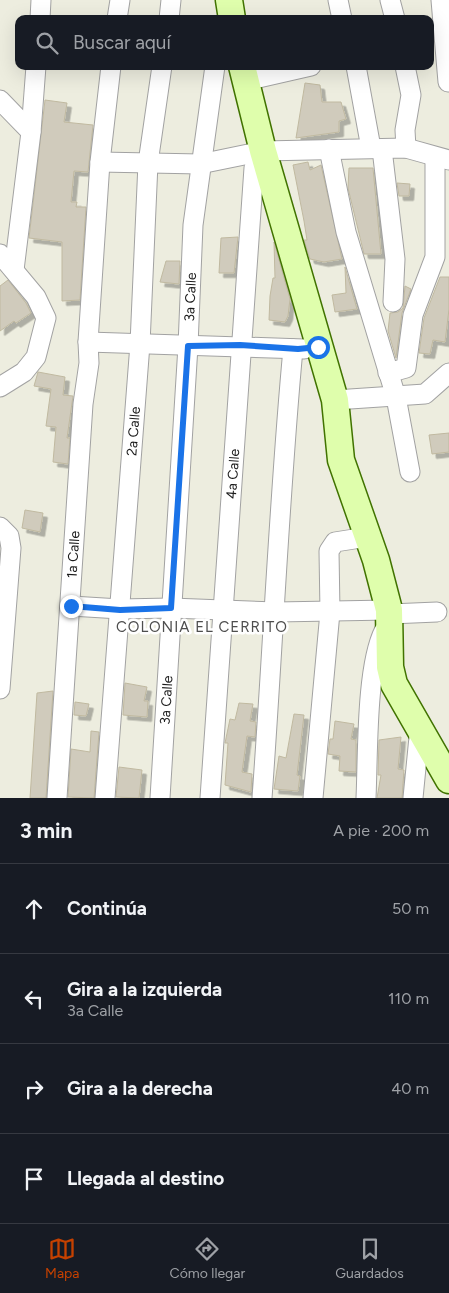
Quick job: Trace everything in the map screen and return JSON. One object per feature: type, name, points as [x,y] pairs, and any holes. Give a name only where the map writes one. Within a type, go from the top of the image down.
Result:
[{"type":"street","points":[[40,15],[41,0]]},
{"type":"street","points":[[118,15],[120,0]]},
{"type":"street","points":[[170,15],[172,0]]},
{"type":"street","points":[[338,0],[341,15]]},
{"type":"street","points":[[390,0],[394,15]]},
{"type":"street","points":[[441,0],[448,82]]},
{"type":"street","points":[[14,270],[31,132],[36,70]]},
{"type":"street","name":"1a Calle","points":[[57,798],[83,404],[90,364],[88,342],[100,162],[111,70]]},
{"type":"street","name":"2a Calle","points":[[105,798],[140,344],[148,163],[161,70]]},
{"type":"street","name":"3a Calle","points":[[160,798],[188,346],[193,225],[214,70]]},
{"type":"street","points":[[278,70],[244,74],[306,348],[335,400],[341,460],[368,537],[390,615],[390,667],[394,684],[449,780]]},
{"type":"street","points":[[357,70],[376,149],[395,259],[393,302]]},
{"type":"street","points":[[406,70],[411,95],[405,130],[406,148]]},
{"type":"street","points":[[0,100],[31,132]]},
{"type":"street","points":[[100,162],[200,164],[263,152],[406,148],[442,158],[442,257],[413,315],[406,368],[388,373]]},
{"type":"street","points":[[329,149],[346,232],[396,397],[410,472]]},
{"type":"street","name":"4a Calle","points":[[210,798],[240,345],[254,168],[263,152]]},
{"type":"street","points":[[0,254],[36,297],[46,318],[36,357],[24,372],[0,387]]},
{"type":"street","points":[[88,342],[306,348]]},
{"type":"street","points":[[262,798],[276,612],[285,436],[306,348]]},
{"type":"street","points":[[335,400],[425,394],[449,373]]},
{"type":"street","points":[[0,527],[9,536],[11,548],[0,690]]},
{"type":"street","points":[[313,798],[330,612],[329,550],[335,542],[368,537]]},
{"type":"street","points":[[71,606],[120,610],[171,608],[390,615],[437,612]]},
{"type":"street","points":[[366,798],[372,682],[379,642],[390,615]]},
{"type":"street","points":[[413,798],[420,728]]},
{"type":"building","points":[[305,83],[320,85],[322,102],[341,102],[346,119],[339,121],[339,132],[296,138]]},
{"type":"building","points":[[45,100],[67,103],[64,122],[93,125],[88,172],[74,171],[71,202],[77,202],[76,207],[86,207],[80,300],[62,301],[62,242],[29,238]]},
{"type":"building","points":[[308,162],[310,170],[321,165],[342,259],[324,262],[310,259],[304,240],[307,240],[293,165]]},
{"type":"building","points":[[349,168],[373,168],[381,254],[364,254],[348,188]]},
{"type":"building","points":[[397,183],[410,184],[409,196],[399,196]]},
{"type":"building","points":[[238,237],[234,273],[219,273],[221,238]]},
{"type":"building","points":[[274,242],[290,299],[288,316],[285,322],[269,320],[270,296],[273,278],[275,278]]},
{"type":"building","points":[[166,261],[180,261],[179,284],[160,282]]},
{"type":"building","points":[[345,267],[357,309],[335,312],[332,295],[346,293]]},
{"type":"building","points":[[440,277],[449,277],[449,309],[445,342],[433,340],[430,354],[419,353],[424,318]]},
{"type":"building","points":[[8,280],[26,303],[31,313],[16,323],[14,321],[0,331],[0,286]]},
{"type":"building","points":[[405,286],[411,289],[402,313],[396,358],[388,331],[390,313],[398,312],[403,308]]},
{"type":"building","points":[[38,372],[65,377],[63,395],[73,396],[67,438],[70,438],[68,464],[53,462],[56,427],[46,426],[51,389],[34,386]]},
{"type":"building","points":[[449,433],[449,452],[432,454],[429,435]]},
{"type":"building","points":[[25,510],[43,513],[40,532],[22,528]]},
{"type":"building","points":[[125,683],[147,687],[144,701],[148,701],[147,717],[123,715]]},
{"type":"building","points":[[53,691],[46,798],[30,798],[37,693]]},
{"type":"building","points":[[75,702],[89,704],[86,716],[74,715]]},
{"type":"building","points":[[239,703],[253,704],[250,721],[256,722],[255,737],[247,736],[242,772],[252,774],[251,792],[225,785],[228,743],[225,743],[230,719],[235,720]]},
{"type":"building","points":[[294,714],[304,715],[297,775],[300,776],[298,791],[274,789],[279,756],[286,758]]},
{"type":"building","points":[[335,721],[354,724],[351,739],[356,740],[356,772],[339,771],[340,756],[328,754],[330,739],[333,739]]},
{"type":"building","points":[[91,731],[99,732],[94,798],[68,797],[71,749],[90,752]]},
{"type":"building","points":[[401,737],[398,769],[404,770],[402,798],[377,798],[381,775],[378,775],[379,740]]},
{"type":"building","points":[[119,767],[142,770],[139,798],[116,797]]},
{"type":"district","name":"COLONIA EL CERRITO","points":[[202,627]]},
{"type":"route","points":[[71,606],[120,610],[171,608],[188,346],[240,345],[298,349],[318,347]]}]
